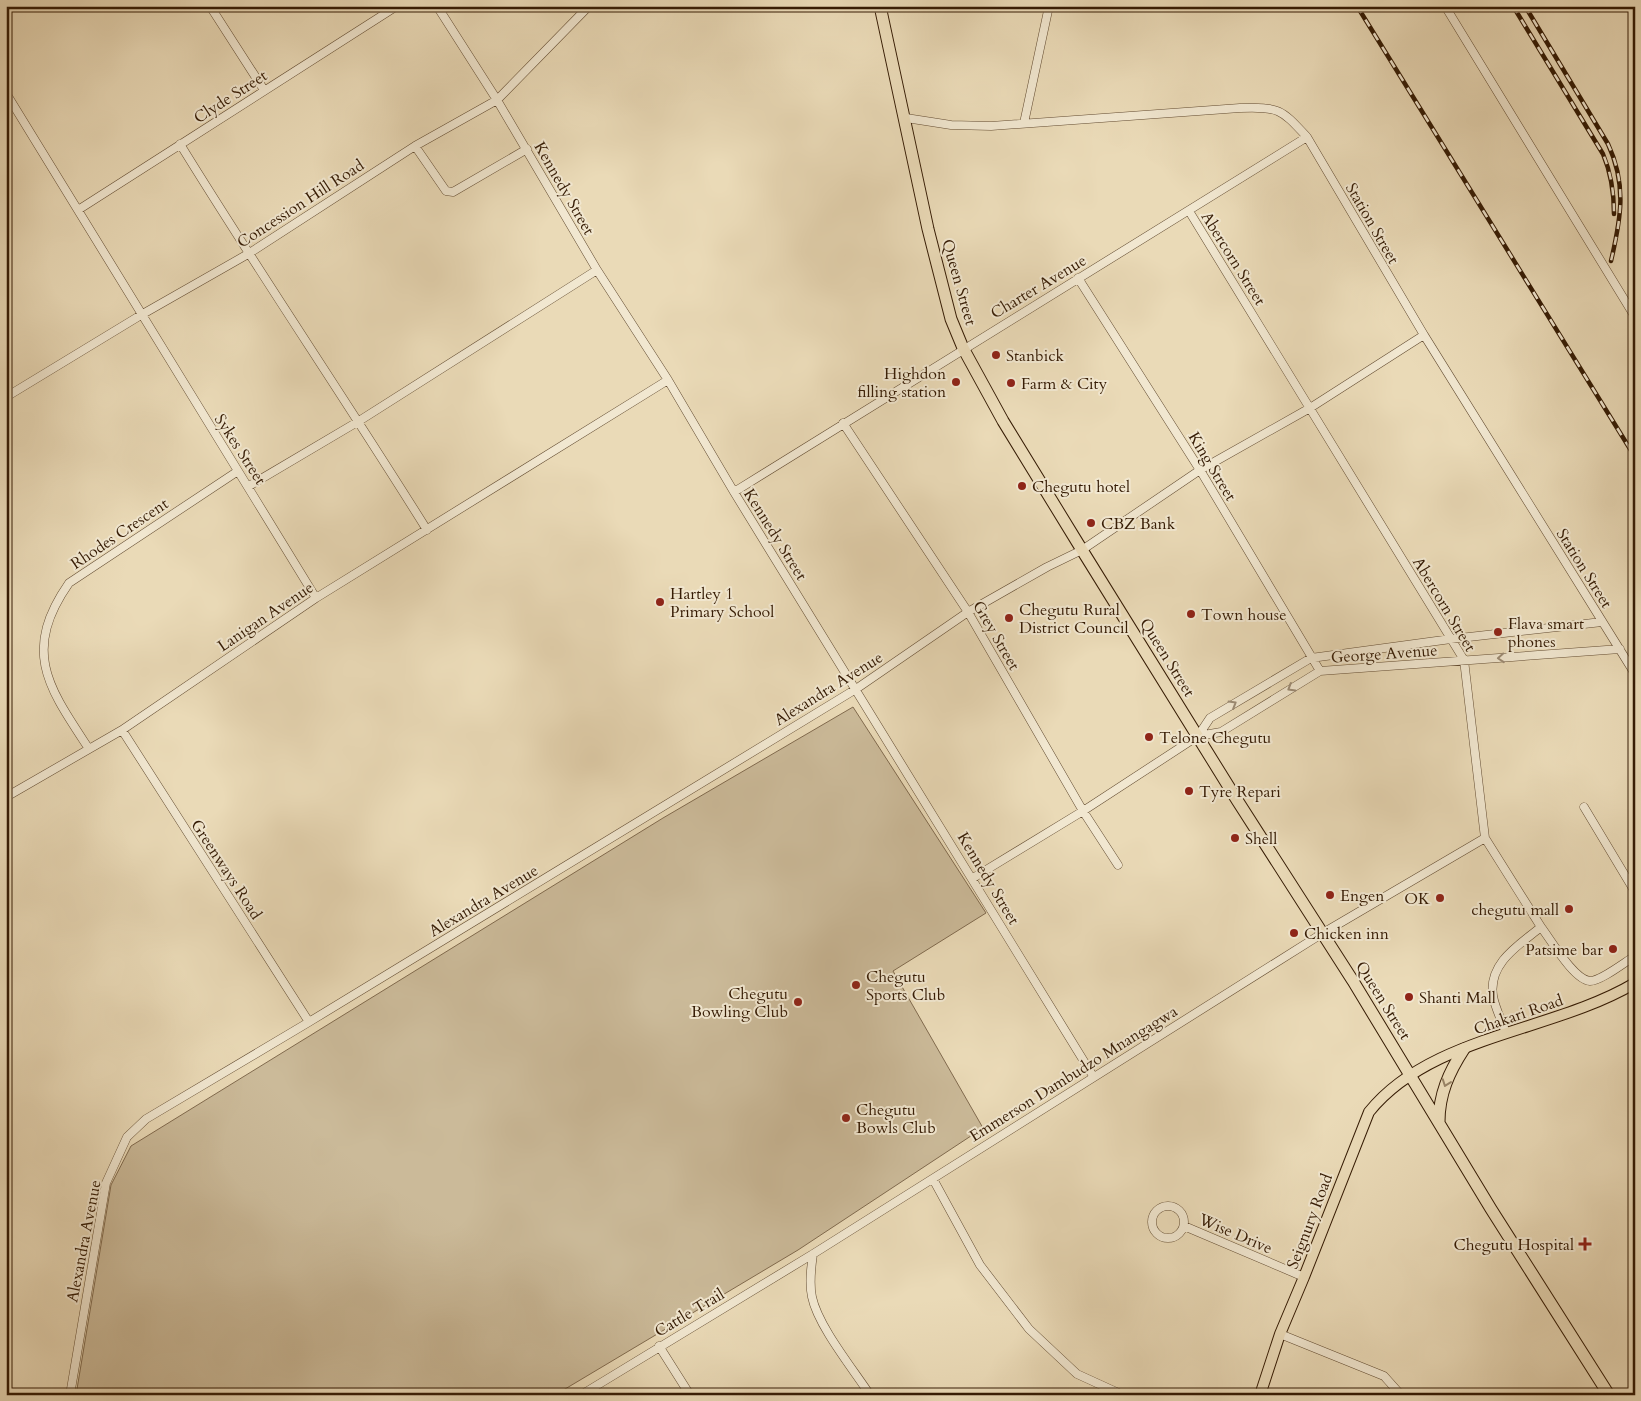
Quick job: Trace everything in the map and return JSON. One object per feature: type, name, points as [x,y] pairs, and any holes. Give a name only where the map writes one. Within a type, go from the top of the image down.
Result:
[{"type":"highway","name":"Queen Street","points":[[880,6],[906,118],[928,230],[951,319],[963,348],[1003,421],[1082,550],[1323,933],[1609,1395]]},
{"type":"highway","points":[[1439,1122],[1439,1110],[1446,1082],[1464,1049]]},
{"type":"main road","name":"Chakari Road","points":[[1410,1074],[1464,1049],[1596,1002],[1635,983]]},
{"type":"main road","name":"Seignury Road","points":[[1260,1395],[1280,1334],[1368,1112],[1384,1092],[1410,1074]]},
{"type":"street","points":[[210,6],[264,90]]},
{"type":"street","name":"Clyde Street","points":[[78,210],[397,6]]},
{"type":"street","name":"Kennedy Street","points":[[437,6],[527,148],[597,270],[668,380],[734,492],[1093,1076]]},
{"type":"street","name":"Concession Hill Road","points":[[6,398],[141,315],[248,254],[415,146],[497,100],[589,6]]},
{"type":"street","points":[[1024,123],[1049,6]]},
{"type":"street","points":[[1445,6],[1635,318]]},
{"type":"street","name":"Sykes Street","points":[[6,93],[316,598]]},
{"type":"street","name":"Station Street","points":[[906,118],[951,125],[1024,123],[1262,107],[1284,113],[1307,137],[1424,336],[1635,674]]},
{"type":"street","name":"Charter Avenue","points":[[734,492],[963,348],[1307,137]]},
{"type":"street","points":[[180,144],[248,254],[359,421],[427,530]]},
{"type":"street","points":[[415,146],[446,191],[453,192],[527,148]]},
{"type":"street","name":"Abercorn Street","points":[[1189,211],[1464,660],[1485,838],[1541,927],[1577,976],[1590,981],[1600,978],[1635,956]]},
{"type":"street","points":[[249,486],[359,421],[597,270]]},
{"type":"street","name":"King Street","points":[[1078,278],[1200,470],[1320,671]]},
{"type":"street","name":"Alexandra Avenue","points":[[70,1395],[106,1183],[127,1137],[146,1118],[309,1022],[856,689],[968,612],[1038,572],[1082,550],[1200,470],[1310,408],[1424,336]]},
{"type":"street","name":"Lanigan Avenue","points":[[6,796],[122,730],[316,598],[668,380]]},
{"type":"street","name":"Grey Street","points":[[843,423],[968,612],[1082,811],[1118,866]]},
{"type":"street","name":"Rhodes Crescent","points":[[89,749],[60,706],[50,685],[44,662],[44,639],[58,600],[69,583],[238,471]]},
{"type":"street","name":"George Avenue","points":[[1198,736],[1210,718],[1311,658],[1451,639],[1602,622]]},
{"type":"street","name":"George Avenue","points":[[973,878],[1082,811],[1198,736],[1221,732],[1320,671],[1620,649]]},
{"type":"street","name":"Greenways Road","points":[[122,730],[309,1022]]},
{"type":"street","points":[[1584,807],[1635,892]]},
{"type":"street","name":"Emmerson Dambudzo Mnangagwa","points":[[813,1254],[1323,933],[1485,838]]},
{"type":"street","points":[[1506,1033],[1493,995],[1496,972],[1502,959],[1541,927]]},
{"type":"street","points":[[933,1179],[980,1264],[1029,1329],[1077,1374],[1123,1395]]},
{"type":"street","name":"Wise Drive","points":[[1165,1206],[1175,1208],[1183,1215],[1184,1226],[1179,1235],[1164,1238],[1153,1228],[1153,1217],[1156,1212],[1165,1206]]},
{"type":"street","name":"Wise Drive","points":[[1184,1226],[1304,1276]]},
{"type":"street","points":[[813,1254],[810,1274],[812,1298],[824,1325],[870,1395]]},
{"type":"street","name":"Cattle Trail","points":[[581,1395],[813,1254]]},
{"type":"street","points":[[1280,1334],[1384,1376],[1401,1395]]},
{"type":"street","points":[[659,1346],[690,1395]]},
{"type":"shaded area","points":[[853,707],[986,913],[893,971],[983,1128],[798,1250],[555,1395],[76,1395],[111,1185],[131,1146],[663,818]]},
{"type":"railway","points":[[1357,6],[1635,457]]},
{"type":"railway","points":[[1513,6],[1603,154],[1612,183],[1614,214]]},
{"type":"railway","points":[[1525,6],[1608,144],[1614,159],[1620,188],[1620,202],[1611,261]]},
{"type":"place","name":"Stanbick","points":[[996,355]]},
{"type":"place","name":"Highdon filling station","points":[[956,382]]},
{"type":"place","name":"Farm & City","points":[[1011,383]]},
{"type":"place","name":"Chegutu hotel","points":[[1022,486]]},
{"type":"place","name":"CBZ Bank","points":[[1091,523]]},
{"type":"place","name":"Hartley 1 Primary School","points":[[660,602]]},
{"type":"place","name":"Town house","points":[[1191,614]]},
{"type":"place","name":"Chegutu Rural District Council","points":[[1009,618]]},
{"type":"place","name":"Flava smart phones","points":[[1498,632]]},
{"type":"place","name":"Telone Chegutu","points":[[1149,737]]},
{"type":"place","name":"Tyre Repari","points":[[1189,791]]},
{"type":"place","name":"Shell","points":[[1235,838]]},
{"type":"place","name":"Engen","points":[[1330,895]]},
{"type":"place","name":"OK","points":[[1440,898]]},
{"type":"place","name":"chegutu mall","points":[[1569,909]]},
{"type":"place","name":"Chicken inn","points":[[1294,933]]},
{"type":"place","name":"Patsime bar","points":[[1613,949]]},
{"type":"place","name":"Chegutu Sports Club","points":[[856,985]]},
{"type":"place","name":"Shanti Mall","points":[[1409,997]]},
{"type":"place","name":"Chegutu Bowling Club","points":[[798,1002]]},
{"type":"place","name":"Chegutu Bowls Club","points":[[846,1118]]},
{"type":"place","name":"Chegutu Hospital","points":[[1585,1244]]}]
